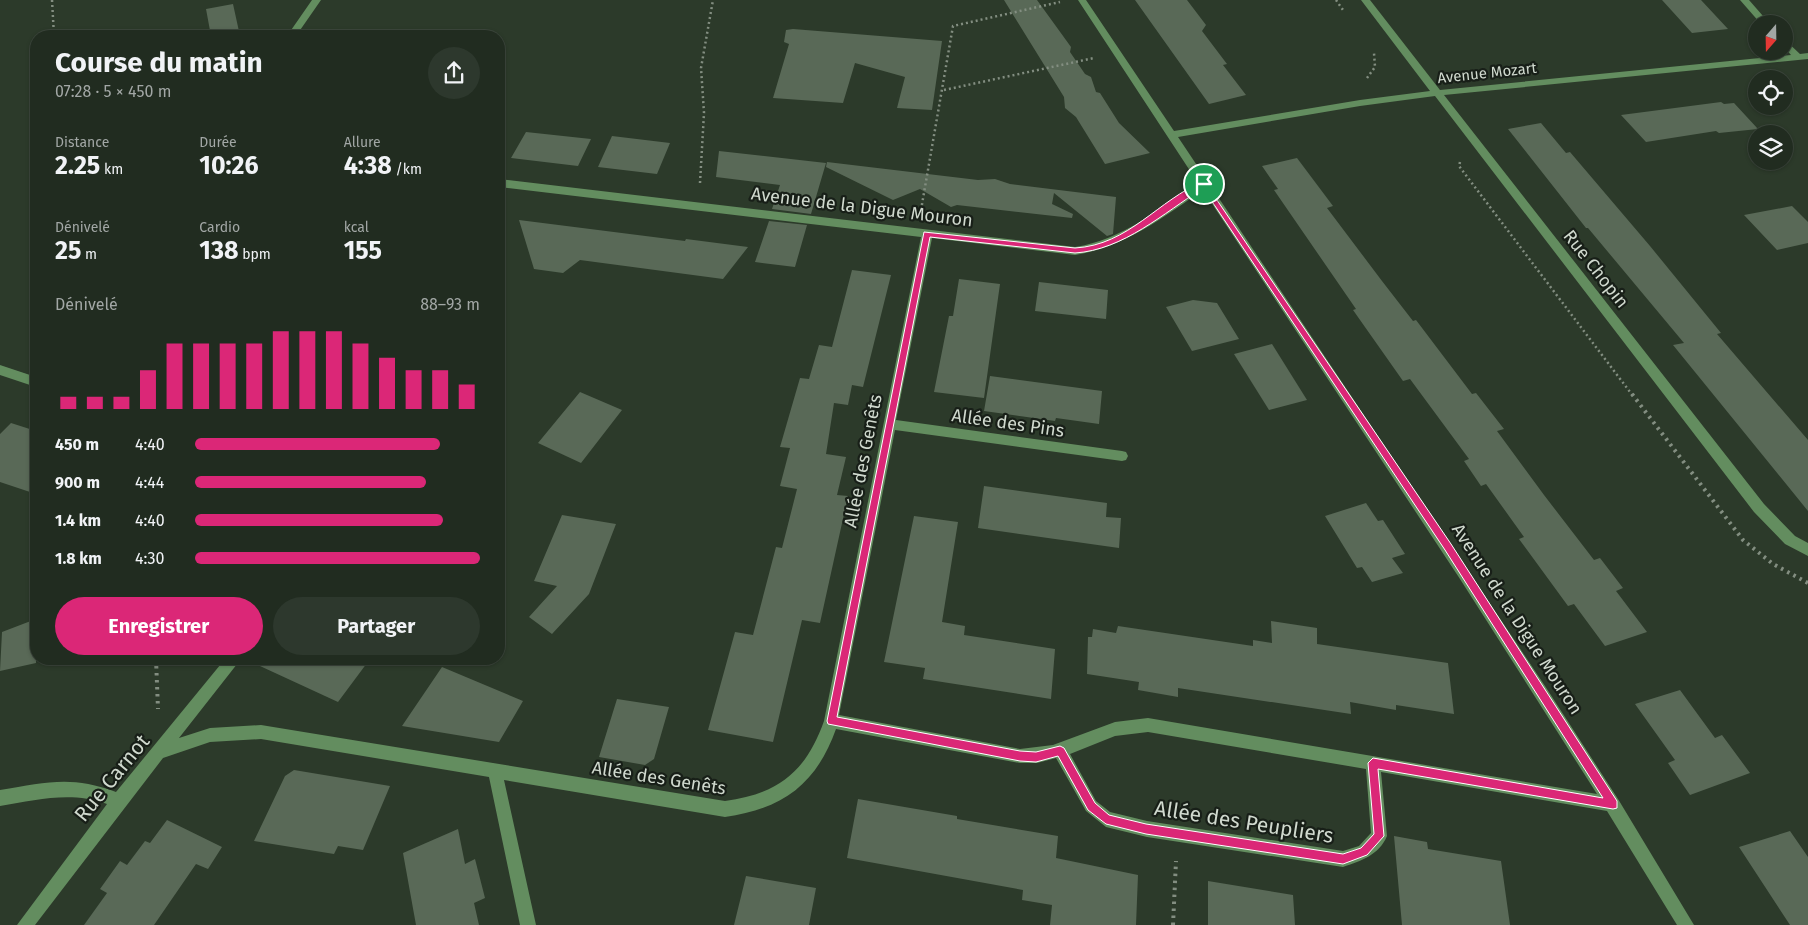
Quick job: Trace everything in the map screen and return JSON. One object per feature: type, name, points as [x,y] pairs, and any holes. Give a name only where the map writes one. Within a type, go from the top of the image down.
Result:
[{"type":"street","points":[[295,30],[317,0]]},
{"type":"street","points":[[1082,0],[1171,135]]},
{"type":"street","name":"Rue Chopin","points":[[1365,0],[1759,508],[1790,540],[1808,550]]},
{"type":"street","points":[[1744,0],[1758,15]]},
{"type":"street","points":[[1793,49],[1803,57]]},
{"type":"street","name":"Avenue Mozart","points":[[1171,135],[1360,103],[1437,93],[1803,57]]},
{"type":"street","name":"Avenue de la Digue Mouron","points":[[1171,135],[1448,547],[1613,804],[1686,925]]},
{"type":"street","name":"Avenue de la Digue Mouron","points":[[505,184],[1075,251],[1091,250],[1117,240],[1204,184]]},
{"type":"street","name":"Allée des Genêts","points":[[160,752],[210,735],[260,732],[711,807],[743,808],[776,796],[808,770],[826,738],[831,721],[927,234]]},
{"type":"street","points":[[0,370],[30,380]]},
{"type":"street","name":"Allée des Pins","points":[[890,424],[1122,456]]},
{"type":"street","name":"Rue Carnot","points":[[25,925],[118,801],[229,665]]},
{"type":"street","points":[[831,721],[1020,756],[1036,757],[1060,751],[1103,732],[1134,724],[1613,804]]},
{"type":"street","name":"Allée des Peupliers","points":[[1060,751],[1091,806],[1106,819],[1177,833],[1343,859],[1364,852],[1379,836],[1373,763]]},
{"type":"street","points":[[495,771],[528,925]]},
{"type":"street","points":[[0,798],[58,789],[73,789],[88,790],[118,801]]},
{"type":"path","points":[[52,0],[54,30]]},
{"type":"path","points":[[694,206],[700,182],[704,113],[701,68],[713,0]]},
{"type":"path","points":[[1336,0],[1347,14]]},
{"type":"path","points":[[927,234],[920,216],[953,26],[1061,2]]},
{"type":"path","points":[[1363,81],[1372,74],[1377,64],[1372,49]]},
{"type":"path","points":[[943,90],[1117,53]]},
{"type":"path","points":[[1482,150],[1462,157],[1459,166],[1743,540],[1773,564],[1808,583]]},
{"type":"path","points":[[156,665],[160,752]]},
{"type":"path","points":[[1174,925],[1177,833]]},
{"type":"building","points":[[1004,0],[1037,0],[1071,47],[1070,52],[1085,74],[1091,77],[1096,92],[1100,93],[1119,123],[1150,153],[1105,164],[1076,117],[1065,108],[1064,97]]},
{"type":"building","points":[[1135,0],[1187,0],[1206,25],[1202,31],[1227,64],[1223,65],[1246,95],[1209,104]]},
{"type":"building","points":[[1662,0],[1701,0],[1728,29],[1692,33]]},
{"type":"building","points":[[233,4],[239,30],[210,30],[206,9]]},
{"type":"building","points":[[786,30],[942,41],[932,110],[897,108],[905,77],[855,63],[843,103],[773,98],[789,44],[784,42]]},
{"type":"building","points":[[1721,102],[1724,104],[1734,103],[1754,125],[1748,125],[1748,130],[1719,133],[1716,131],[1646,142],[1621,115]]},
{"type":"building","points":[[1541,123],[1566,153],[1570,152],[1650,246],[1721,333],[1717,334],[1808,440],[1808,511],[1673,345],[1684,343],[1588,228],[1586,228],[1508,129]]},
{"type":"building","points":[[526,132],[591,139],[578,166],[511,158]]},
{"type":"building","points":[[612,136],[670,143],[657,174],[598,167]]},
{"type":"building","points":[[719,151],[826,163],[811,214],[772,209],[780,185],[716,177]]},
{"type":"building","points":[[1297,158],[1333,206],[1327,208],[1382,281],[1413,321],[1416,320],[1472,394],[1476,393],[1504,429],[1497,431],[1544,495],[1594,560],[1600,558],[1623,588],[1616,591],[1647,632],[1605,646],[1574,604],[1568,606],[1519,539],[1524,537],[1486,484],[1481,486],[1464,461],[1469,459],[1410,379],[1403,381],[1353,310],[1356,309],[1274,190],[1278,189],[1262,166]]},
{"type":"building","points":[[827,162],[978,180],[995,179],[1010,184],[1116,197],[1113,234],[1107,236],[1054,193],[1052,204],[1073,214],[1072,218],[957,205],[951,207],[920,189],[893,200],[826,167]]},
{"type":"building","points":[[1792,206],[1808,222],[1808,243],[1777,250],[1744,215]]},
{"type":"building","points":[[519,220],[748,247],[723,279],[580,260],[563,273],[534,269]]},
{"type":"building","points":[[769,221],[807,225],[795,267],[755,262]]},
{"type":"building","points":[[852,270],[891,275],[863,387],[852,385],[848,405],[834,403],[826,454],[846,457],[837,495],[848,496],[820,623],[802,620],[773,742],[708,730],[735,632],[753,635],[776,547],[782,548],[797,489],[780,486],[790,448],[780,447],[800,378],[809,379],[819,345],[832,347]]},
{"type":"building","points":[[959,279],[1000,284],[984,398],[934,392],[949,316],[953,316]]},
{"type":"building","points":[[1039,282],[1108,290],[1106,319],[1035,311]]},
{"type":"building","points":[[1193,300],[1217,303],[1239,339],[1192,351],[1166,307]]},
{"type":"building","points":[[1272,344],[1307,400],[1269,410],[1234,354]]},
{"type":"building","points":[[990,376],[1102,391],[1099,424],[1056,418],[1055,421],[984,411]]},
{"type":"building","points":[[580,392],[622,410],[581,463],[538,443]]},
{"type":"building","points":[[11,423],[30,429],[30,492],[0,482],[0,434]]},
{"type":"building","points":[[984,486],[1107,503],[1106,517],[1121,518],[1119,548],[978,528]]},
{"type":"building","points":[[1366,503],[1378,521],[1383,520],[1405,554],[1392,558],[1403,573],[1372,582],[1362,567],[1357,568],[1325,516]]},
{"type":"building","points":[[562,515],[616,524],[589,594],[552,634],[529,617],[557,586],[534,581]]},
{"type":"building","points":[[914,516],[958,522],[942,622],[965,626],[964,635],[1055,649],[1051,699],[923,679],[925,668],[884,662]]},
{"type":"building","points":[[30,621],[30,664],[0,671],[2,632]]},
{"type":"building","points":[[1271,621],[1317,628],[1317,644],[1448,663],[1454,714],[1396,705],[1396,710],[1350,702],[1351,714],[1178,688],[1178,697],[1138,690],[1139,682],[1087,674],[1088,637],[1092,637],[1093,629],[1116,633],[1118,626],[1253,646],[1253,640],[1272,643]]},
{"type":"building","points":[[258,665],[366,665],[338,702]]},
{"type":"building","points":[[442,667],[523,701],[499,742],[402,726]]},
{"type":"building","points":[[1680,690],[1715,738],[1722,735],[1750,773],[1690,795],[1668,763],[1675,760],[1635,704]]},
{"type":"building","points":[[617,699],[669,707],[654,759],[645,765],[599,757]]},
{"type":"building","points":[[294,770],[390,786],[363,850],[338,846],[334,854],[254,841],[285,776]]},
{"type":"building","points":[[858,799],[957,816],[957,819],[1058,836],[1056,858],[1138,875],[1136,925],[1050,925],[1052,905],[1022,900],[1023,890],[847,858]]},
{"type":"building","points":[[167,820],[222,847],[208,869],[196,864],[154,925],[84,925],[107,893],[100,889],[120,861],[127,865],[145,841],[150,843]]},
{"type":"building","points":[[458,829],[465,864],[475,859],[485,898],[474,903],[479,925],[416,925],[403,853]]},
{"type":"building","points":[[1790,831],[1808,857],[1808,925],[1790,925],[1739,847]]},
{"type":"building","points":[[1394,836],[1427,842],[1428,849],[1501,861],[1510,925],[1402,925]]},
{"type":"building","points":[[746,876],[816,888],[809,925],[734,925]]},
{"type":"building","points":[[1208,881],[1293,895],[1295,925],[1208,925]]},
{"type":"route","points":[[1204,184],[1448,547],[1613,804],[1373,763],[1378,805],[1379,836],[1364,852],[1343,859],[1146,829],[1106,819],[1091,806],[1060,751],[1036,757],[1020,756],[831,721],[927,234],[1075,251],[1091,250],[1117,240],[1204,184]]}]
